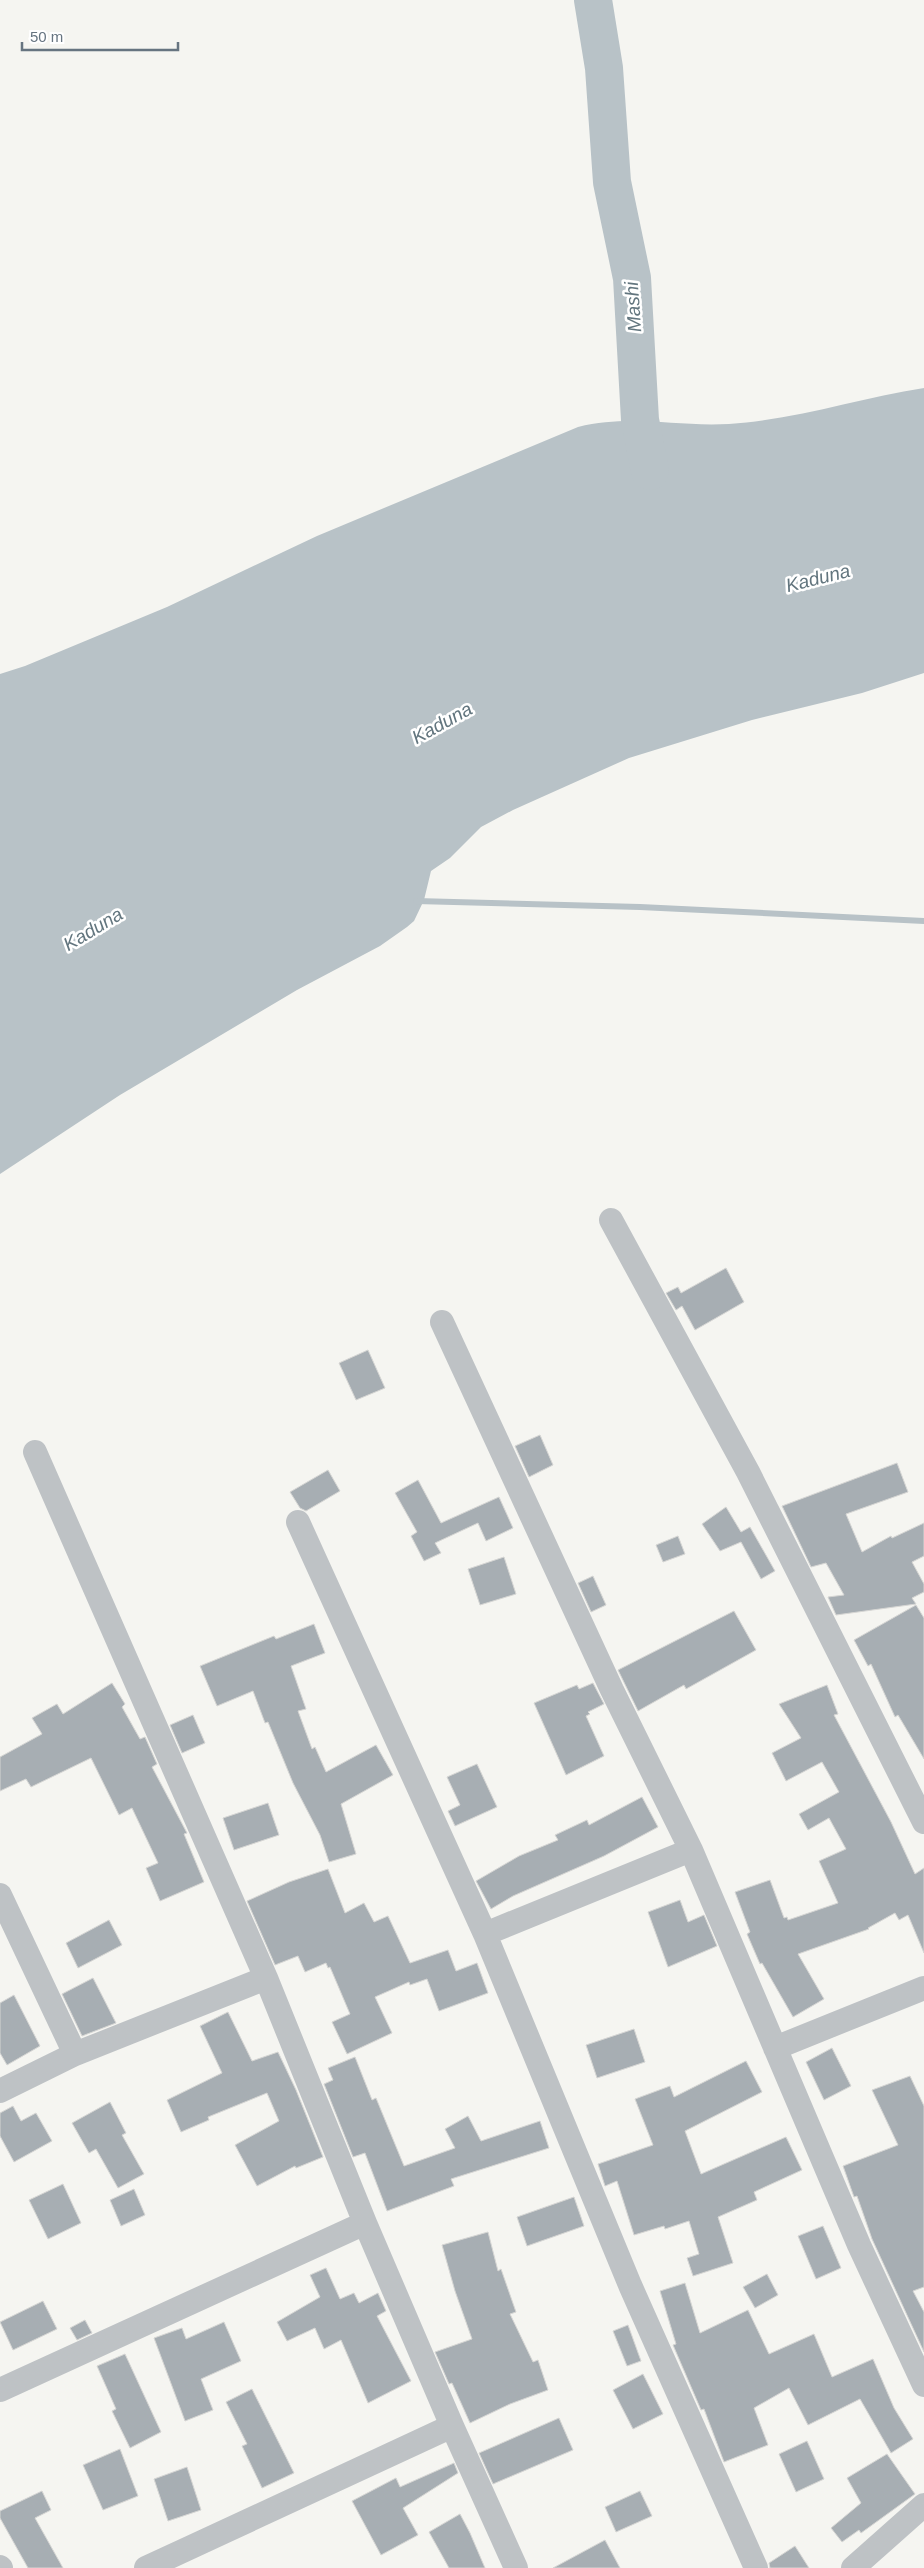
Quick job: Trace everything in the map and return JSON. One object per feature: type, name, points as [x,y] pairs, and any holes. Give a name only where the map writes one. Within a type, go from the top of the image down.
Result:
[{"type":"street","points":[[611,1220],[748,1472],[924,1822]]},
{"type":"street","points":[[442,1322],[612,1690],[691,1850],[859,2245],[924,2385]]},
{"type":"street","points":[[35,1452],[266,1978],[365,2224],[452,2426],[516,2568]]},
{"type":"street","points":[[298,1522],[485,1934],[630,2285],[756,2568]]},
{"type":"street","points":[[485,1934],[691,1850]]},
{"type":"street","points":[[0,1895],[75,2054]]},
{"type":"street","points":[[0,2091],[75,2054],[266,1978]]},
{"type":"street","points":[[775,2048],[924,1988]]},
{"type":"street","points":[[0,2390],[365,2224]]},
{"type":"street","points":[[146,2568],[452,2426]]},
{"type":"street","points":[[853,2568],[924,2505]]},
{"type":"water","name":"Kaduna","points":[[924,388],[924,673],[862,693],[752,720],[629,758],[513,810],[481,827],[450,858],[431,871],[424,900],[414,921],[407,927],[380,946],[297,990],[120,1095],[0,1174],[0,674],[25,666],[167,607],[317,536],[578,427],[617,421],[709,424],[754,422]]},
{"type":"building","points":[[726,1268],[744,1302],[695,1330],[682,1306],[676,1310],[666,1293],[678,1287],[681,1293]]},
{"type":"building","points":[[368,1350],[385,1388],[356,1400],[339,1363]]},
{"type":"building","points":[[540,1435],[553,1465],[529,1477],[515,1446]]},
{"type":"building","points":[[897,1463],[908,1492],[846,1514],[862,1552],[891,1536],[892,1538],[924,1523],[924,1556],[912,1562],[924,1584],[924,1592],[912,1598],[916,1604],[836,1615],[828,1597],[844,1595],[826,1563],[811,1567],[782,1506]]},
{"type":"building","points":[[328,1470],[340,1491],[306,1511],[300,1508],[290,1492]]},
{"type":"building","points":[[418,1480],[441,1523],[499,1497],[513,1528],[486,1541],[478,1523],[435,1543],[441,1553],[424,1561],[411,1536],[417,1532],[395,1493]]},
{"type":"building","points":[[726,1507],[741,1532],[750,1527],[775,1571],[761,1579],[741,1542],[720,1551],[702,1524]]},
{"type":"building","points":[[678,1536],[685,1554],[663,1562],[656,1545]]},
{"type":"building","points":[[504,1557],[516,1594],[480,1605],[468,1569]]},
{"type":"building","points":[[593,1576],[606,1605],[591,1612],[578,1583]]},
{"type":"building","points":[[916,1605],[924,1618],[924,1759],[898,1715],[895,1717],[871,1664],[868,1666],[854,1640]]},
{"type":"building","points":[[734,1611],[756,1650],[686,1689],[684,1685],[638,1711],[618,1670]]},
{"type":"building","points":[[314,1624],[325,1653],[291,1666],[306,1709],[298,1711],[312,1749],[315,1747],[326,1772],[376,1745],[393,1775],[341,1804],[356,1854],[329,1862],[320,1835],[293,1783],[268,1722],[265,1723],[253,1691],[217,1706],[200,1666],[274,1636],[276,1639]]},
{"type":"building","points":[[112,1683],[125,1704],[122,1707],[140,1739],[145,1737],[157,1764],[152,1767],[187,1833],[184,1834],[204,1882],[160,1901],[146,1868],[158,1863],[132,1808],[119,1815],[91,1758],[31,1787],[26,1779],[0,1791],[0,1757],[42,1734],[32,1718],[57,1704],[63,1714]]},
{"type":"building","points":[[593,1683],[604,1704],[588,1712],[590,1714],[586,1716],[604,1756],[566,1775],[534,1703],[577,1685],[579,1689]]},
{"type":"building","points":[[827,1685],[838,1714],[834,1715],[891,1822],[915,1874],[924,1868],[924,1953],[908,1915],[899,1920],[895,1913],[869,1929],[798,1954],[824,1999],[793,2017],[762,1963],[760,1964],[747,1934],[750,1932],[735,1892],[770,1880],[784,1918],[787,1917],[788,1920],[838,1903],[819,1861],[846,1849],[829,1818],[808,1830],[799,1814],[839,1792],[822,1762],[786,1781],[772,1753],[801,1738],[779,1704]]},
{"type":"building","points":[[193,1715],[205,1743],[182,1753],[170,1725]]},
{"type":"building","points":[[477,1764],[497,1807],[455,1826],[448,1811],[460,1805],[447,1777]]},
{"type":"building","points":[[642,1797],[658,1827],[604,1856],[513,1896],[491,1909],[476,1881],[519,1856],[558,1840],[555,1835],[587,1820],[589,1825]]},
{"type":"building","points":[[268,1803],[279,1835],[234,1850],[223,1818]]},
{"type":"building","points":[[328,1869],[345,1913],[364,1903],[374,1922],[388,1916],[410,1963],[448,1950],[456,1971],[477,1963],[488,1993],[439,2011],[427,1979],[410,1985],[409,1982],[375,1997],[392,2033],[347,2054],[332,2022],[350,2014],[330,1967],[328,1968],[326,1963],[305,1972],[298,1956],[275,1965],[247,1901],[289,1882]]},
{"type":"building","points":[[680,1900],[688,1922],[704,1915],[717,1946],[668,1967],[648,1912]]},
{"type":"building","points":[[109,1920],[122,1945],[78,1968],[66,1943]]},
{"type":"building","points":[[93,1978],[116,2023],[82,2036],[62,1994]]},
{"type":"building","points":[[14,1995],[40,2046],[7,2065],[0,2053],[0,2003]]},
{"type":"building","points":[[228,2012],[252,2061],[278,2052],[296,2090],[323,2157],[296,2168],[295,2166],[257,2186],[235,2145],[279,2121],[267,2093],[208,2117],[209,2120],[181,2132],[167,2100],[222,2073],[200,2026]]},
{"type":"building","points":[[634,2029],[645,2062],[597,2078],[586,2045]]},
{"type":"building","points":[[832,2048],[851,2086],[824,2100],[806,2062]]},
{"type":"building","points":[[355,2057],[372,2100],[376,2098],[404,2166],[455,2148],[445,2129],[468,2116],[481,2141],[540,2121],[549,2148],[451,2179],[454,2186],[387,2211],[365,2153],[353,2157],[324,2084],[333,2080],[328,2068]]},
{"type":"building","points":[[746,2061],[762,2092],[685,2131],[701,2174],[786,2137],[802,2170],[754,2192],[757,2200],[718,2217],[733,2263],[693,2276],[687,2258],[699,2254],[689,2221],[665,2229],[664,2226],[634,2235],[617,2181],[605,2186],[598,2164],[653,2145],[635,2099],[670,2086],[674,2097]]},
{"type":"building","points":[[910,2076],[924,2106],[924,2287],[913,2291],[924,2312],[924,2352],[872,2239],[857,2196],[854,2197],[843,2166],[898,2145],[872,2090]]},
{"type":"building","points":[[110,2102],[126,2133],[122,2135],[144,2174],[118,2188],[96,2149],[89,2153],[72,2123]]},
{"type":"building","points":[[13,2106],[21,2121],[36,2113],[52,2141],[14,2162],[0,2136],[0,2113]]},
{"type":"building","points":[[63,2184],[81,2223],[48,2239],[29,2200]]},
{"type":"building","points":[[134,2189],[145,2215],[121,2226],[110,2200]]},
{"type":"building","points":[[574,2197],[584,2226],[527,2246],[517,2217]]},
{"type":"building","points":[[823,2226],[841,2268],[816,2279],[798,2236]]},
{"type":"building","points":[[488,2232],[498,2271],[501,2269],[516,2312],[510,2314],[533,2362],[538,2360],[548,2390],[510,2404],[470,2423],[452,2383],[449,2384],[435,2352],[472,2339],[455,2291],[442,2245]]},
{"type":"building","points":[[326,2268],[340,2299],[354,2293],[359,2303],[378,2293],[386,2311],[377,2316],[411,2381],[368,2403],[341,2340],[324,2349],[315,2328],[287,2341],[277,2322],[320,2297],[310,2275]]},
{"type":"building","points":[[767,2274],[778,2295],[755,2308],[743,2287]]},
{"type":"building","points":[[685,2283],[700,2333],[748,2310],[769,2354],[814,2334],[832,2377],[873,2359],[894,2408],[913,2439],[891,2453],[860,2399],[808,2425],[789,2388],[754,2408],[768,2445],[724,2462],[704,2409],[701,2410],[673,2345],[676,2344],[660,2291]]},
{"type":"building","points":[[43,2301],[57,2329],[13,2350],[0,2322]]},
{"type":"building","points":[[85,2320],[92,2333],[77,2340],[70,2328]]},
{"type":"building","points":[[224,2322],[241,2361],[201,2379],[213,2410],[185,2421],[154,2338],[182,2328],[186,2339]]},
{"type":"building","points":[[628,2325],[641,2361],[627,2366],[613,2331]]},
{"type":"building","points":[[125,2354],[161,2432],[130,2448],[112,2411],[116,2409],[97,2366]]},
{"type":"building","points":[[643,2374],[663,2414],[633,2429],[613,2390]]},
{"type":"building","points":[[252,2389],[294,2473],[262,2488],[242,2446],[247,2444],[226,2402]]},
{"type":"building","points":[[559,2418],[573,2450],[493,2484],[479,2453]]},
{"type":"building","points":[[807,2441],[824,2479],[796,2492],[779,2454]]},
{"type":"building","points":[[120,2449],[138,2496],[103,2510],[83,2465]]},
{"type":"building","points":[[887,2454],[915,2494],[861,2533],[859,2530],[842,2542],[831,2528],[861,2503],[847,2478]]},
{"type":"building","points":[[454,2463],[458,2473],[403,2508],[418,2535],[381,2555],[352,2501],[396,2478],[400,2487]]},
{"type":"building","points":[[187,2467],[201,2510],[168,2521],[154,2479]]},
{"type":"building","points":[[42,2491],[51,2510],[35,2518],[63,2568],[28,2568],[0,2518],[0,2511]]},
{"type":"building","points":[[640,2491],[652,2516],[616,2532],[605,2507]]},
{"type":"building","points":[[460,2514],[485,2568],[449,2568],[429,2532]]},
{"type":"building","points":[[605,2540],[620,2568],[553,2568]]},
{"type":"building","points":[[795,2546],[809,2568],[770,2568],[769,2563]]},
{"type":"waterway","name":"Mashi","points":[[593,0],[604,68],[612,182],[632,278],[640,420],[650,471]]},
{"type":"waterway","points":[[416,901],[640,907],[924,921]]}]
